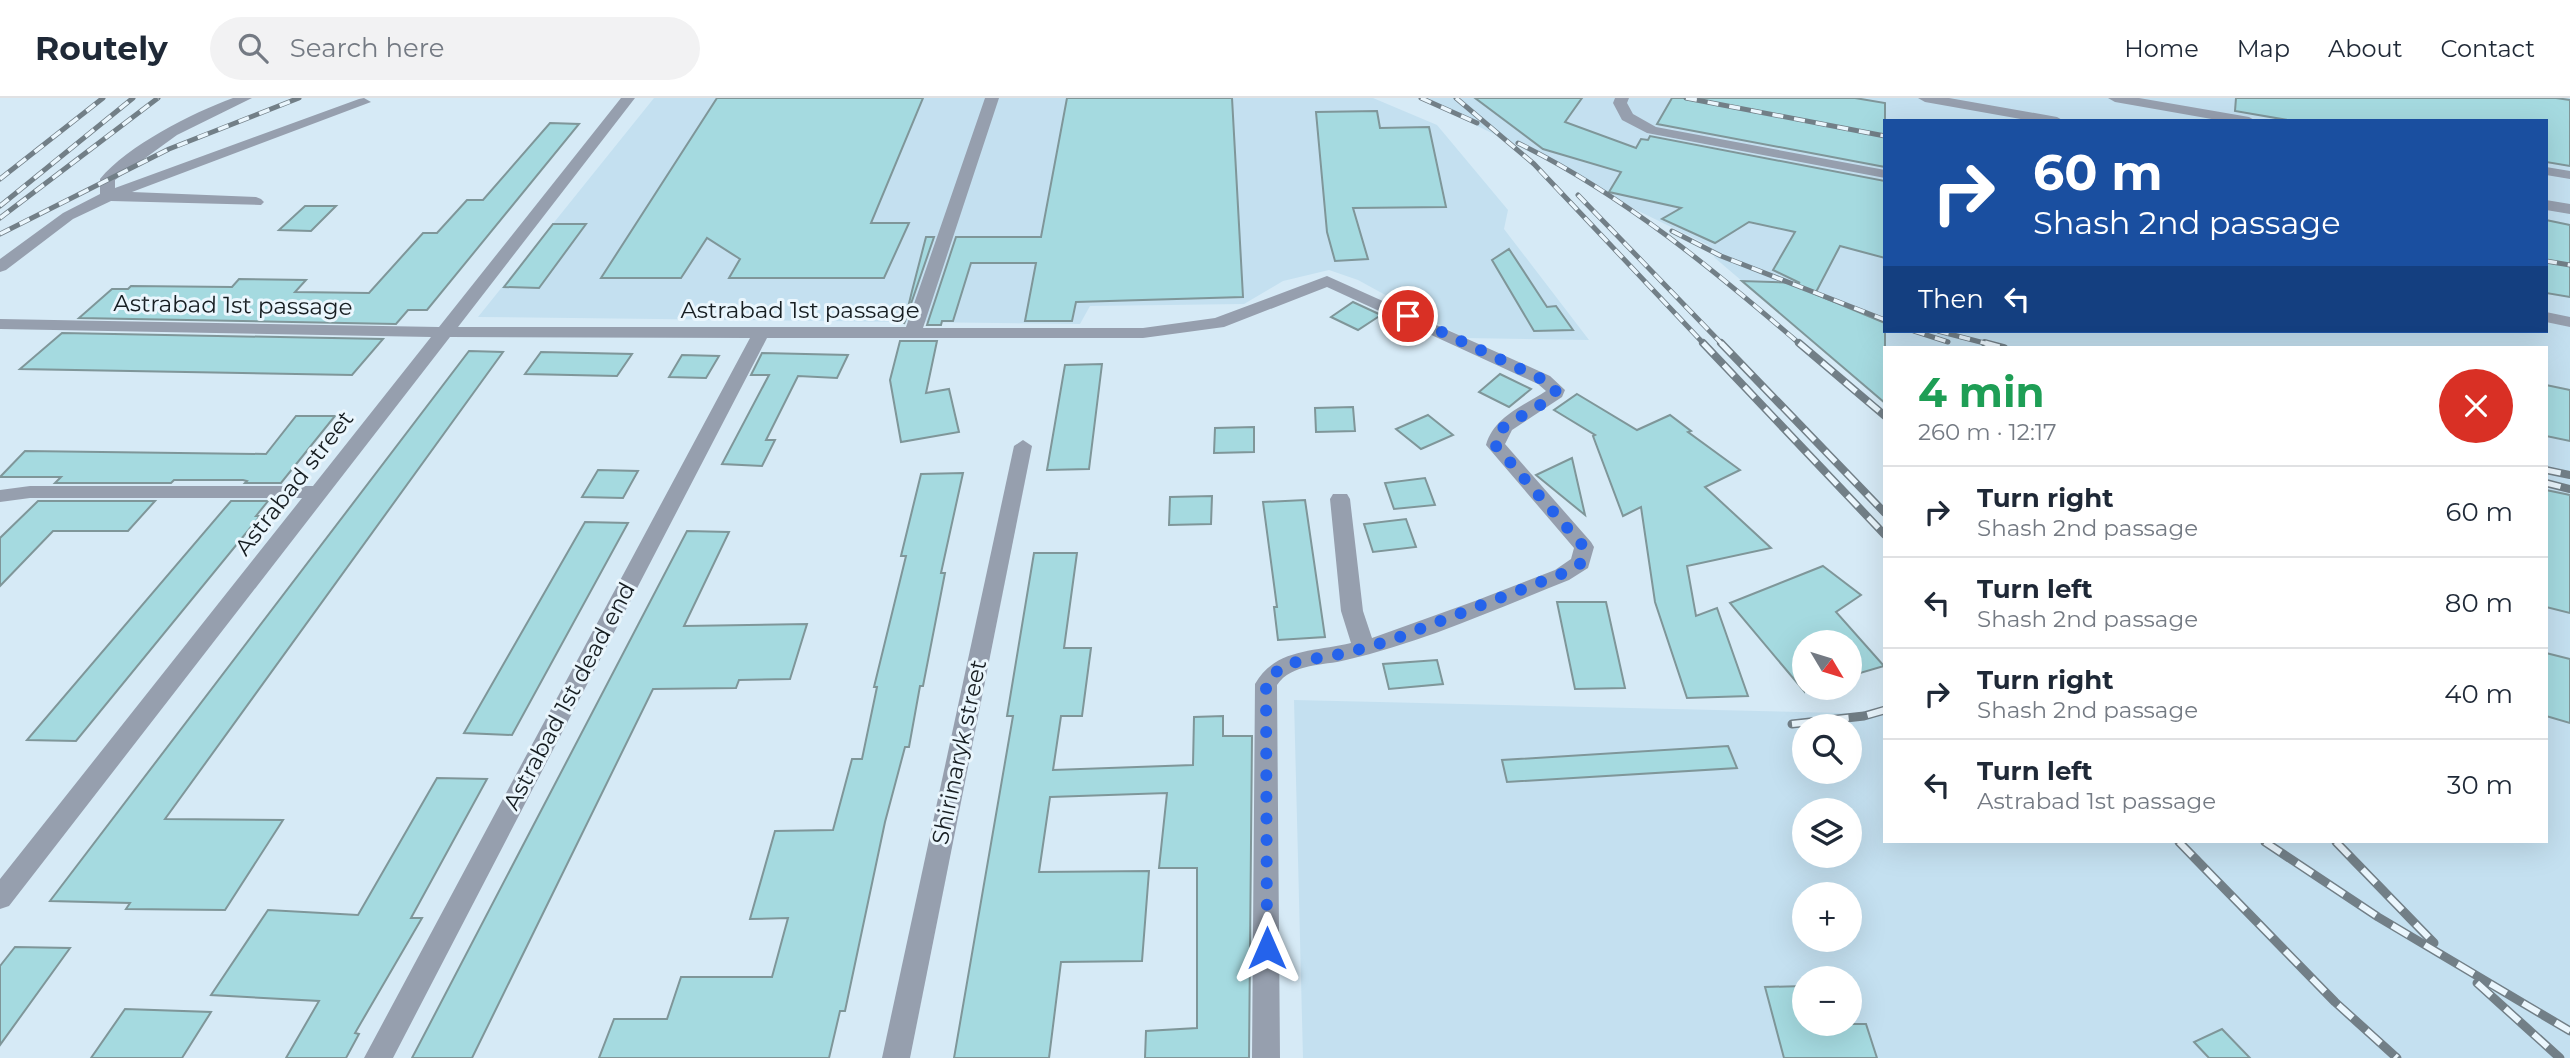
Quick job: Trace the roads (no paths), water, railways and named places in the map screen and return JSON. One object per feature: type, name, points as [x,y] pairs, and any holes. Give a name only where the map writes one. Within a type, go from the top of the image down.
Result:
[{"type":"street","points":[[107,196],[107,179],[162,136],[194,118],[245,98]]},
{"type":"street","name":"Astrabad street","points":[[0,898],[628,98]]},
{"type":"street","points":[[914,332],[992,98]]},
{"type":"street","points":[[1622,98],[1620,103],[1627,117],[1652,130],[1883,174]]},
{"type":"street","points":[[1925,98],[2045,119]]},
{"type":"street","points":[[2115,98],[2237,119]]},
{"type":"street","points":[[0,267],[68,216],[107,196],[364,102]]},
{"type":"street","points":[[2548,171],[2570,175]]},
{"type":"street","points":[[107,196],[256,202]]},
{"type":"street","points":[[2548,205],[2570,209]]},
{"type":"street","name":"Astrabad 1st passage","points":[[0,324],[760,335],[914,332],[1117,334],[1193,328],[1240,317],[1327,281],[1544,380],[1556,390],[1552,398],[1505,426],[1499,432],[1495,445],[1584,547],[1581,563],[1562,575],[1364,648]]},
{"type":"street","points":[[2548,317],[2570,322]]},
{"type":"street","name":"Astrabad 1st dead end","points":[[378,1058],[760,335]]},
{"type":"street","name":"Shirinaryk street","points":[[896,1058],[1023,446]]},
{"type":"street","points":[[0,496],[30,492],[318,492]]},
{"type":"street","points":[[1266,1058],[1266,684],[1269,678],[1286,664],[1364,648],[1352,611],[1340,499]]},
{"type":"railway","points":[[0,179],[103,98]]},
{"type":"railway","points":[[0,206],[133,98]]},
{"type":"railway","points":[[0,218],[158,98]]},
{"type":"railway","points":[[0,234],[169,149],[299,98]]},
{"type":"railway","points":[[1421,98],[1477,123]]},
{"type":"railway","points":[[1456,98],[1534,164],[1705,345]]},
{"type":"railway","points":[[1686,98],[1883,136]]},
{"type":"railway","points":[[1518,143],[1594,186],[1666,235],[1801,345]]},
{"type":"railway","points":[[1578,195],[1723,345]]},
{"type":"railway","points":[[1672,231],[1721,256],[1883,319]]},
{"type":"railway","points":[[2548,261],[2570,265]]},
{"type":"railway","points":[[1920,333],[1948,342]]},
{"type":"railway","points":[[1946,333],[1992,345]]},
{"type":"railway","points":[[1703,343],[1883,533]]},
{"type":"railway","points":[[1721,343],[1883,511]]},
{"type":"railway","points":[[1799,343],[1883,414]]},
{"type":"railway","points":[[1985,343],[1996,346]]},
{"type":"railway","points":[[2548,470],[2570,475]]},
{"type":"railway","points":[[2548,484],[2570,489]]},
{"type":"railway","points":[[1862,716],[1883,711]]},
{"type":"railway","points":[[2180,843],[2335,1002],[2397,1058]]},
{"type":"railway","points":[[2267,843],[2378,917],[2570,1031]]},
{"type":"railway","points":[[2337,843],[2434,943]]},
{"type":"railway","points":[[2477,983],[2560,1058]]}]
